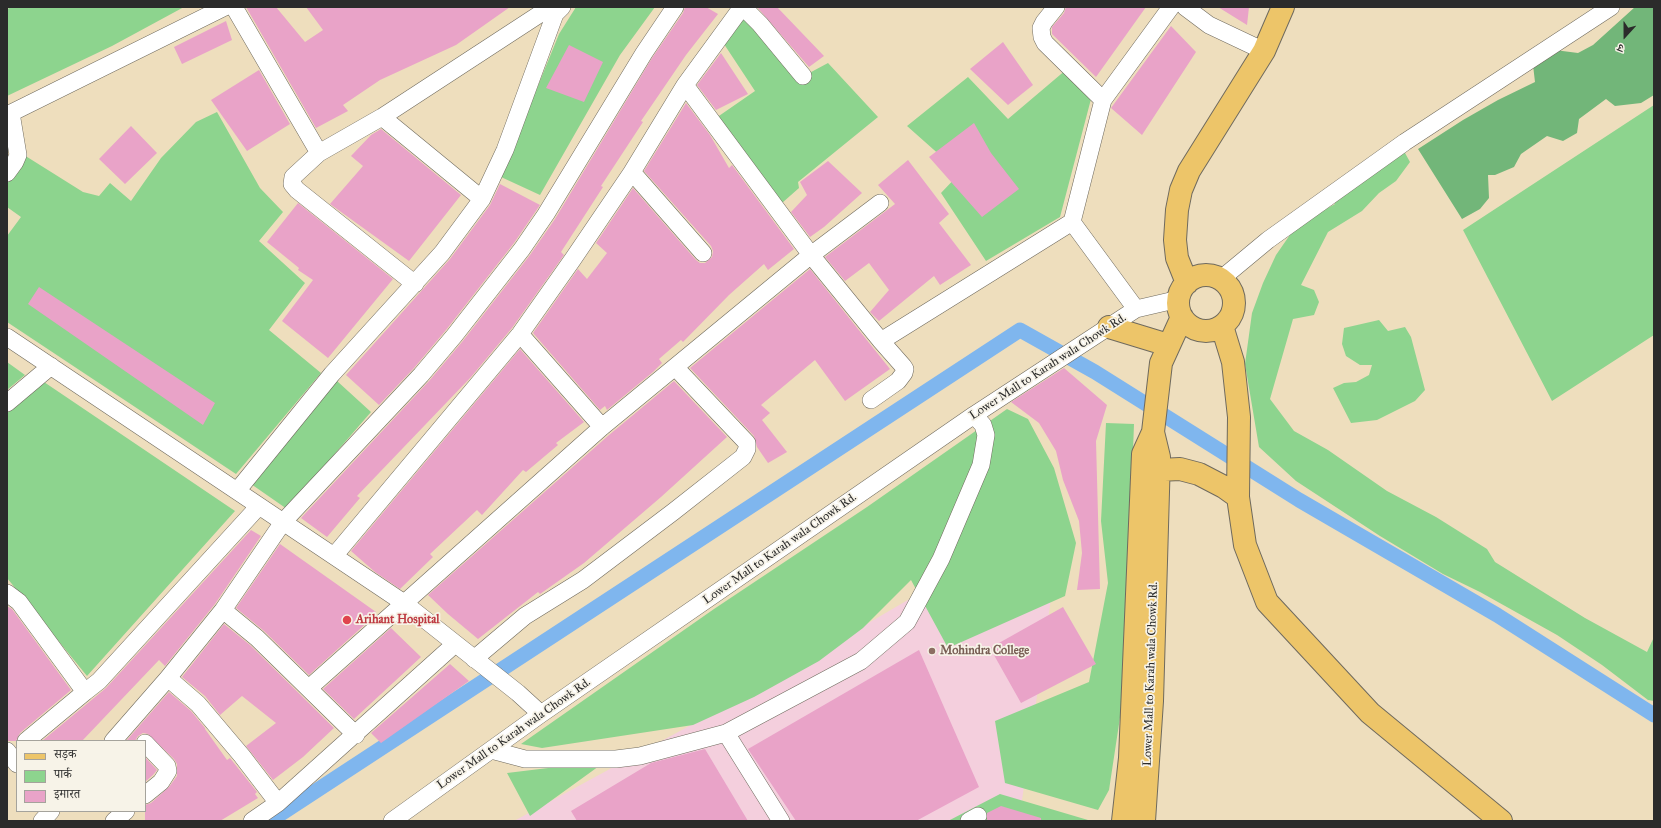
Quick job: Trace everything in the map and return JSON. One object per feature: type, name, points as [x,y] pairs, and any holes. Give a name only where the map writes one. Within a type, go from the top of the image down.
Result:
[{"type":"main road","points":[[1182,299],[1194,277],[1203,275],[1213,276],[1221,279],[1228,285],[1233,293],[1233,311],[1229,319],[1222,326],[1214,330],[1200,330],[1188,324],[1182,299],[1175,240],[1177,210],[1181,190],[1189,171],[1264,51],[1283,7]]},
{"type":"main road","name":"Lower Mall to Karah wala Chowk Rd.","points":[[1144,821],[1152,701],[1159,470],[1159,457],[1153,429],[1161,363],[1182,299]]},
{"type":"main road","points":[[1222,326],[1233,362],[1239,417],[1238,491],[1245,545],[1267,602],[1370,713],[1501,821]]},
{"type":"main road","points":[[1110,327],[1168,345]]},
{"type":"main road","points":[[1123,821],[1130,758],[1143,454],[1153,429]]},
{"type":"main road","points":[[1159,470],[1180,469],[1199,474],[1224,487],[1238,491]]},
{"type":"street","points":[[7,173],[18,155],[9,114],[225,7]]},
{"type":"street","points":[[234,7],[319,153]]},
{"type":"street","points":[[114,740],[168,678],[223,610],[283,522],[421,375],[454,336],[522,249],[546,214],[644,53],[675,7]]},
{"type":"street","points":[[334,556],[520,334],[632,172],[685,85],[742,7],[760,24],[803,76]]},
{"type":"street","points":[[1056,7],[1041,28],[1042,37],[1045,43],[1103,100]]},
{"type":"street","points":[[881,341],[1072,222],[1103,100],[1171,7]]},
{"type":"street","points":[[1185,7],[1209,25],[1264,51]]},
{"type":"street","points":[[1221,279],[1268,240],[1405,142],[1611,7]]},
{"type":"street","points":[[415,284],[297,190],[292,184],[293,177],[319,153],[382,117],[554,9]]},
{"type":"street","points":[[237,491],[332,374],[442,253],[482,199],[505,150],[554,9]]},
{"type":"street","points":[[685,85],[811,255],[905,369],[898,381],[871,400]]},
{"type":"street","points":[[382,117],[482,199]]},
{"type":"street","points":[[632,172],[703,253]]},
{"type":"street","points":[[309,688],[602,427],[811,255],[880,203]]},
{"type":"street","points":[[1072,222],[1136,310]]},
{"type":"street","name":"Lower Mall to Karah wala Chowk Rd.","points":[[392,821],[541,714],[974,415],[1049,365],[1136,310],[1182,299]]},
{"type":"street","points":[[520,334],[602,427]]},
{"type":"street","points":[[7,337],[404,603],[480,665],[518,693],[541,714]]},
{"type":"street","points":[[7,403],[51,366]]},
{"type":"street","points":[[480,665],[525,616],[583,580],[743,457],[747,449],[747,443],[675,367]]},
{"type":"street","points":[[491,750],[525,759],[616,759],[640,756],[726,733],[861,661],[907,622],[941,559],[981,464],[986,435],[983,425],[974,415]]},
{"type":"street","points":[[27,740],[99,681],[259,506]]},
{"type":"street","points":[[7,592],[19,602],[84,692]]},
{"type":"street","points":[[223,610],[257,638],[356,734]]},
{"type":"street","points":[[252,821],[278,803],[455,644]]},
{"type":"street","points":[[168,678],[198,704],[242,756],[278,803]]},
{"type":"street","points":[[127,724],[142,740]]},
{"type":"street","points":[[726,733],[781,821]]},
{"type":"street","points":[[146,744],[167,766],[168,772],[161,782],[146,794]]},
{"type":"street","points":[[42,821],[50,812]]},
{"type":"street","points":[[56,812],[62,821]]},
{"type":"street","points":[[114,821],[125,812]]},
{"type":"shaded area","name":"Mohindra College","points":[[1056,564],[1019,821],[514,821],[726,706],[913,597]]},
{"type":"green space","points":[[12,7],[184,7],[112,46],[7,96],[7,9]]},
{"type":"green space","points":[[576,7],[655,7],[620,55],[540,195],[501,177],[559,34]]},
{"type":"green space","points":[[1635,7],[1654,7],[1654,95],[1641,103],[1615,106],[1606,99],[1579,119],[1577,133],[1563,141],[1547,136],[1521,154],[1514,167],[1495,175],[1488,175],[1489,198],[1480,209],[1462,219],[1418,149],[1463,120],[1498,100],[1535,82],[1533,65],[1547,49],[1578,53],[1593,45]]},
{"type":"green space","points":[[743,12],[800,78],[828,63],[878,117],[798,182],[799,188],[782,203],[716,118],[755,91],[722,41]]},
{"type":"green space","points":[[1067,69],[1091,99],[1060,217],[986,261],[941,193],[960,173],[907,126],[968,77],[1008,119]]},
{"type":"green space","points":[[1654,105],[1654,335],[1552,401],[1463,230]]},
{"type":"green space","points":[[217,112],[260,188],[283,212],[259,241],[305,283],[269,330],[321,373],[236,474],[7,322],[7,236],[21,217],[7,207],[7,163],[16,150],[83,192],[99,196],[110,183],[131,201],[161,158],[196,122]]},
{"type":"green space","points":[[1397,147],[1405,153],[1410,162],[1396,181],[1379,193],[1362,211],[1328,232],[1301,285],[1314,290],[1319,302],[1314,315],[1293,319],[1270,399],[1294,431],[1328,450],[1387,491],[1436,517],[1487,549],[1495,562],[1585,618],[1647,652],[1654,637],[1654,701],[1648,700],[1602,665],[1557,635],[1480,592],[1443,574],[1380,536],[1296,481],[1259,447],[1245,364],[1252,313],[1263,283],[1276,255],[1303,216],[1319,213],[1335,204],[1330,191]]},
{"type":"green space","points":[[1379,320],[1388,331],[1405,327],[1411,337],[1425,390],[1415,401],[1377,420],[1351,423],[1333,388],[1344,383],[1356,382],[1369,375],[1372,365],[1360,365],[1346,356],[1342,344],[1344,328]]},
{"type":"green space","points":[[7,362],[25,375],[7,390]]},
{"type":"green space","points":[[337,381],[371,412],[287,509],[251,484]]},
{"type":"green space","points":[[44,382],[235,511],[87,676],[7,578],[7,413]]},
{"type":"green space","points":[[1007,409],[1028,419],[1054,468],[1076,543],[1065,596],[948,648],[911,580],[863,628],[819,661],[754,697],[693,725],[542,748],[521,744],[714,609],[867,507]]},
{"type":"green space","points":[[1106,423],[1134,424],[1124,691],[1109,790],[1098,810],[1005,783],[995,721],[1089,682],[1108,583],[1101,521]]},
{"type":"green space","points":[[606,761],[530,816],[507,773]]},
{"type":"green space","points":[[1000,794],[1088,820],[1089,821],[948,821]]},
{"type":"building","points":[[246,7],[276,7],[305,42],[323,30],[306,7],[510,7],[456,45],[380,80],[343,105],[348,111],[316,128]]},
{"type":"building","points":[[685,7],[706,7],[718,14],[686,55],[641,121],[643,122],[601,186],[603,187],[561,252],[564,255],[512,328],[471,377],[357,496],[360,498],[327,537],[301,518],[429,381],[462,342],[530,255],[555,219],[652,58],[683,13]]},
{"type":"building","points":[[757,7],[777,7],[824,56],[809,67]]},
{"type":"building","points":[[1066,7],[1146,7],[1096,77],[1052,34],[1052,27],[1064,13]]},
{"type":"building","points":[[1218,7],[1249,7],[1247,25]]},
{"type":"building","points":[[226,21],[232,40],[182,64],[174,47]]},
{"type":"building","points":[[1171,26],[1196,52],[1142,135],[1111,108]]},
{"type":"building","points":[[1003,42],[1033,85],[1008,105],[970,69]]},
{"type":"building","points":[[569,45],[603,62],[584,102],[546,88]]},
{"type":"building","points":[[721,53],[748,94],[716,110],[697,85]]},
{"type":"building","points":[[259,70],[290,124],[247,151],[211,100]]},
{"type":"building","points":[[686,103],[710,135],[729,168],[732,165],[794,249],[768,270],[764,264],[729,295],[683,342],[681,340],[659,359],[662,363],[653,372],[607,410],[605,406],[600,410],[533,333],[578,269],[587,279],[607,253],[596,243],[633,188],[696,260],[700,263],[705,263],[712,257],[713,251],[711,246],[644,171]]},
{"type":"building","points":[[974,123],[991,153],[1019,189],[982,217],[929,157]]},
{"type":"building","points":[[131,126],[157,153],[125,184],[99,159]]},
{"type":"building","points":[[381,129],[461,195],[409,261],[330,204],[363,166],[351,156],[371,135]]},
{"type":"building","points":[[908,160],[949,214],[939,223],[971,265],[940,285],[934,276],[879,321],[870,312],[889,290],[869,263],[845,281],[825,257],[895,204],[878,185]]},
{"type":"building","points":[[828,161],[862,193],[824,227],[810,237],[791,212],[807,195],[800,182]]},
{"type":"building","points":[[500,184],[540,205],[514,243],[446,330],[414,368],[379,405],[346,375],[450,259],[490,205]]},
{"type":"building","points":[[298,203],[393,279],[328,358],[282,321],[313,280],[298,270],[299,268],[267,242]]},
{"type":"building","points":[[810,269],[890,369],[845,401],[815,360],[761,405],[770,413],[762,420],[787,452],[768,463],[757,447],[754,436],[690,368]]},
{"type":"building","points":[[39,287],[215,403],[203,425],[28,304]]},
{"type":"building","points":[[520,349],[584,422],[556,443],[558,445],[526,472],[523,470],[482,515],[477,510],[430,554],[433,557],[400,589],[375,572],[351,551]]},
{"type":"building","points":[[1064,368],[1107,405],[1096,441],[1100,589],[1077,590],[1082,553],[1079,521],[1063,480],[1056,451],[1039,423],[1011,402]]},
{"type":"building","points":[[674,381],[727,437],[661,497],[584,563],[540,594],[538,592],[478,639],[428,595],[609,435]]},
{"type":"building","points":[[251,530],[261,536],[215,604],[165,666],[159,660],[83,740],[43,740],[106,688]]},
{"type":"building","points":[[280,544],[376,612],[370,617],[371,619],[309,675],[264,631],[236,608]]},
{"type":"building","points":[[7,606],[12,609],[71,690],[20,733],[16,741],[7,741]]},
{"type":"building","points":[[1063,607],[1096,664],[1021,703],[990,648]]},
{"type":"building","points":[[224,624],[250,645],[334,728],[303,757],[273,780],[246,746],[276,723],[242,696],[220,715],[205,696],[182,677]]},
{"type":"building","points":[[391,628],[421,657],[354,719],[323,689]]},
{"type":"building","points":[[919,650],[979,787],[916,821],[796,821],[748,749]]},
{"type":"building","points":[[450,664],[469,681],[381,743],[371,733]]},
{"type":"building","points":[[169,692],[191,711],[205,728],[227,760],[230,758],[257,792],[255,794],[258,798],[220,821],[145,821],[146,805],[151,803],[169,787],[177,776],[177,764],[174,759],[148,734],[143,733],[138,736],[136,740],[127,740]]},
{"type":"building","points":[[705,749],[748,821],[577,821],[571,811],[651,763]]},
{"type":"building","points":[[146,758],[157,770],[146,781]]},
{"type":"building","points":[[1001,806],[1041,818],[1041,821],[987,821],[987,813]]},
{"type":"waterway","points":[[270,821],[1020,330],[1095,372],[1299,500],[1497,615],[1654,715]]},
{"type":"place","name":"Arihant Hospital","points":[[347,620]]},
{"type":"place","name":"Mohindra College","points":[[932,651]]}]
